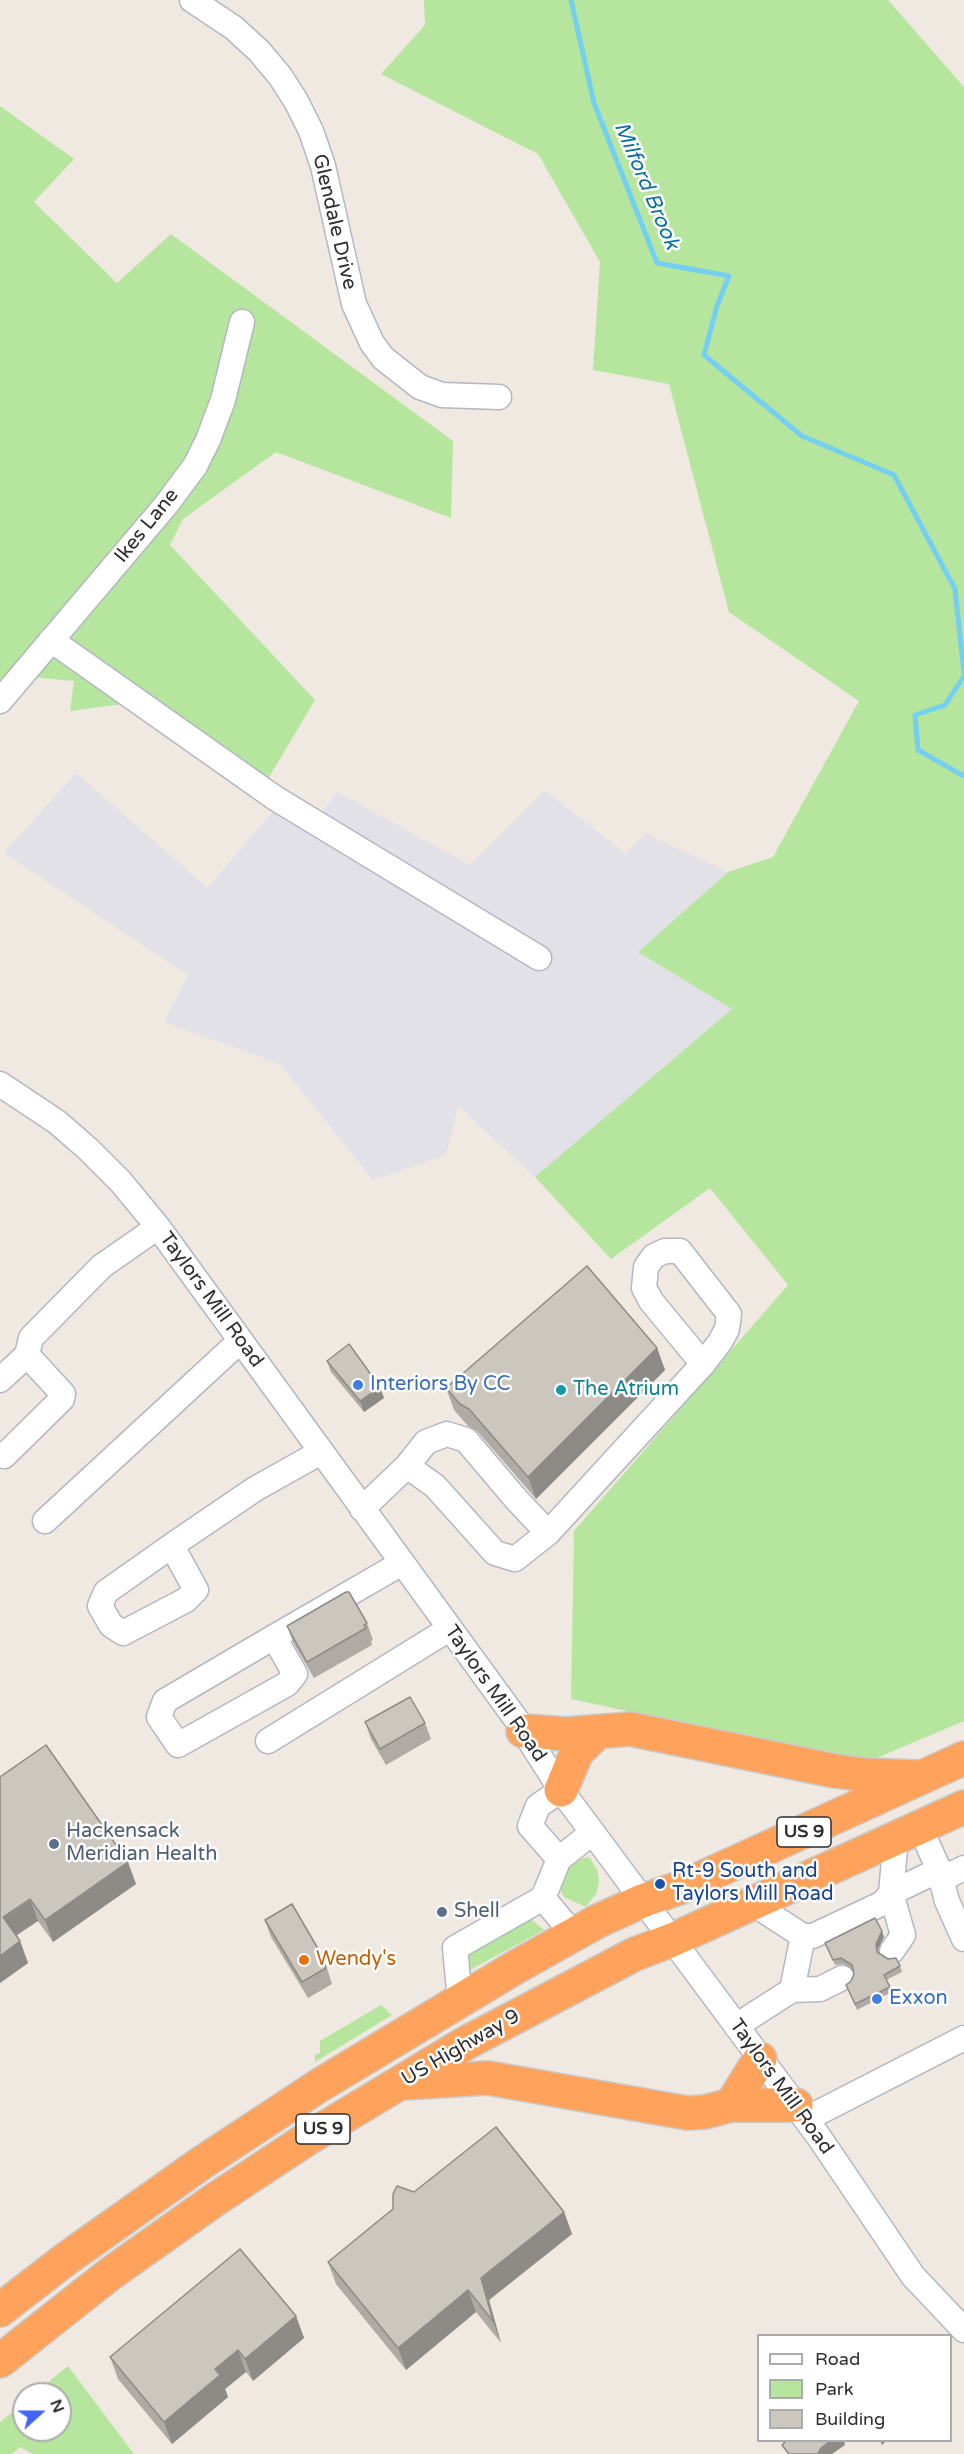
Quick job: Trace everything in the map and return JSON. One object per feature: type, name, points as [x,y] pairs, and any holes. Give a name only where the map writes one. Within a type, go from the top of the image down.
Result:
[{"type":"highway","points":[[523,1731],[567,1734],[630,1729],[835,1771],[865,1775],[920,1777]]},
{"type":"highway","points":[[561,1790],[577,1752],[598,1732]]},
{"type":"highway","name":"US Highway 9","points":[[0,2310],[66,2259],[203,2162],[320,2085],[460,2000],[574,1935],[642,1901],[682,1887],[964,1758]]},
{"type":"highway","name":"US Highway 9","points":[[0,2361],[110,2274],[213,2201],[310,2137],[466,2043],[635,1954],[672,1940],[964,1807]]},
{"type":"highway","points":[[731,2105],[760,2059]]},
{"type":"highway","points":[[397,2084],[488,2078],[687,2113],[705,2112],[731,2105],[801,2112]]},
{"type":"street","name":"Glendale Drive","points":[[192,0],[234,28],[259,51],[280,76],[296,101],[311,131],[323,166],[354,304],[372,343],[383,358],[420,387],[442,395],[500,397]]},
{"type":"street","name":"Ikes Lane","points":[[0,701],[166,505],[195,466],[208,440],[223,400],[242,322]]},
{"type":"street","points":[[51,640],[275,798],[539,958]]},
{"type":"street","name":"Taylors Mill Road","points":[[0,1084],[57,1122],[88,1149],[121,1182],[158,1227],[523,1731],[592,1833],[801,2112],[913,2276],[964,2330]]},
{"type":"street","points":[[0,1380],[27,1355],[31,1338],[102,1266],[158,1227]]},
{"type":"street","points":[[45,1521],[240,1341]]},
{"type":"street","points":[[0,1455],[4,1456],[62,1399],[63,1394],[27,1355]]},
{"type":"street","points":[[407,1466],[435,1486],[495,1553],[516,1559],[548,1533],[703,1364]]},
{"type":"street","points":[[362,1509],[407,1466],[426,1442],[447,1434],[466,1440],[548,1533]]},
{"type":"street","points":[[172,1546],[255,1489],[321,1452]]},
{"type":"street","points":[[274,1637],[295,1674],[287,1684],[178,1746],[159,1717],[165,1701],[274,1637],[402,1563]]},
{"type":"street","points":[[268,1741],[449,1629]]},
{"type":"street","points":[[559,1859],[530,1826],[538,1806],[561,1790]]},
{"type":"street","points":[[908,1832],[939,1870],[950,1875],[964,1868]]},
{"type":"street","points":[[752,1903],[803,1936],[813,1936],[884,1902],[891,1893],[908,1832]]},
{"type":"street","points":[[460,2000],[455,1948],[543,1898],[559,1859],[592,1833]]},
{"type":"street","points":[[891,1893],[939,1870]]},
{"type":"street","points":[[939,1870],[946,1901],[964,1939]]},
{"type":"street","points":[[891,1893],[903,1935],[892,1951]]},
{"type":"street","points":[[543,1898],[574,1935]]},
{"type":"street","points":[[792,1990],[803,1936]]},
{"type":"street","points":[[736,2026],[792,1990],[820,1989],[842,1978]]},
{"type":"street","points":[[801,2112],[964,2038]]},
{"type":"shaded area","points":[[76,773],[208,888],[281,802],[314,823],[337,792],[470,865],[545,790],[626,854],[645,833],[728,872],[638,952],[733,1009],[535,1177],[458,1106],[446,1155],[373,1180],[280,1064],[164,1022],[188,975],[4,853]]},
{"type":"green space","points":[[424,0],[888,0],[964,87],[964,1721],[867,1762],[571,1699],[574,1531],[788,1285],[710,1188],[611,1259],[535,1177],[732,1009],[638,952],[728,872],[773,857],[859,701],[729,612],[669,384],[593,370],[600,262],[538,154],[381,74],[425,25]]},
{"type":"green space","points":[[0,106],[74,159],[34,202],[117,283],[171,234],[453,441],[451,518],[276,452],[183,519],[170,545],[315,700],[262,789],[130,703],[70,711],[74,681],[31,677],[0,715]]},
{"type":"green space","points":[[589,1857],[597,1869],[599,1882],[596,1894],[586,1907],[564,1897],[558,1886],[567,1869],[581,1859]]},
{"type":"green space","points":[[528,1917],[544,1930],[468,1971],[468,1953]]},
{"type":"green space","points":[[381,2005],[392,2015],[315,2062],[315,2055],[320,2053],[320,2041]]},
{"type":"green space","points":[[68,2366],[134,2454],[33,2454],[20,2447],[12,2454],[0,2454],[0,2422],[12,2412],[12,2442],[72,2442],[72,2382],[49,2382]]},
{"type":"building","name":"The Atrium","points":[[587,1266],[657,1348],[528,1477],[469,1409],[460,1404],[446,1388]]},
{"type":"building","name":"Interiors By CC","points":[[349,1344],[380,1387],[360,1401],[327,1361]]},
{"type":"building","points":[[349,1592],[367,1623],[364,1625],[366,1628],[307,1662],[287,1626]]},
{"type":"building","points":[[410,1697],[425,1723],[380,1749],[365,1722]]},
{"type":"building","name":"Hackensack Meridian Health","points":[[46,1745],[128,1862],[45,1920],[30,1899],[3,1917],[20,1941],[0,1956],[0,1777]]},
{"type":"building","name":"Wendy's","points":[[292,1904],[324,1959],[322,1960],[326,1968],[302,1982],[265,1920]]},
{"type":"building","points":[[875,1918],[882,1931],[876,1944],[877,1952],[888,1959],[896,1958],[900,1966],[884,1975],[890,1987],[855,2004],[846,1985],[854,1974],[852,1965],[841,1958],[833,1960],[825,1943]]},
{"type":"building","points":[[496,2127],[564,2212],[481,2278],[493,2321],[468,2290],[398,2348],[328,2262],[393,2209],[393,2194],[397,2186],[414,2192]]},
{"type":"building","points":[[240,2249],[296,2316],[245,2359],[238,2350],[215,2369],[220,2375],[164,2422],[110,2357]]},
{"type":"building","points":[[785,2442],[829,2442],[820,2449],[818,2454],[789,2454],[782,2445]]},
{"type":"waterway","name":"Milford Brook","points":[[571,0],[594,103],[657,263],[729,276],[717,306],[704,355],[802,436],[894,475],[955,589],[964,673]]},
{"type":"waterway","name":"Milford Brook","points":[[964,676],[945,705],[915,715],[918,750],[964,776]]},
{"type":"place","name":"Interiors By CC","points":[[358,1385]]},
{"type":"place","name":"The Atrium","points":[[561,1390]]},
{"type":"place","name":"Hackensack Meridian Health","points":[[54,1844]]},
{"type":"place","name":"Rt-9 South and Taylors Mill Road","points":[[660,1884]]},
{"type":"place","name":"Shell","points":[[442,1912]]},
{"type":"place","name":"Wendy's","points":[[304,1960]]},
{"type":"place","name":"Exxon","points":[[877,1999]]}]
